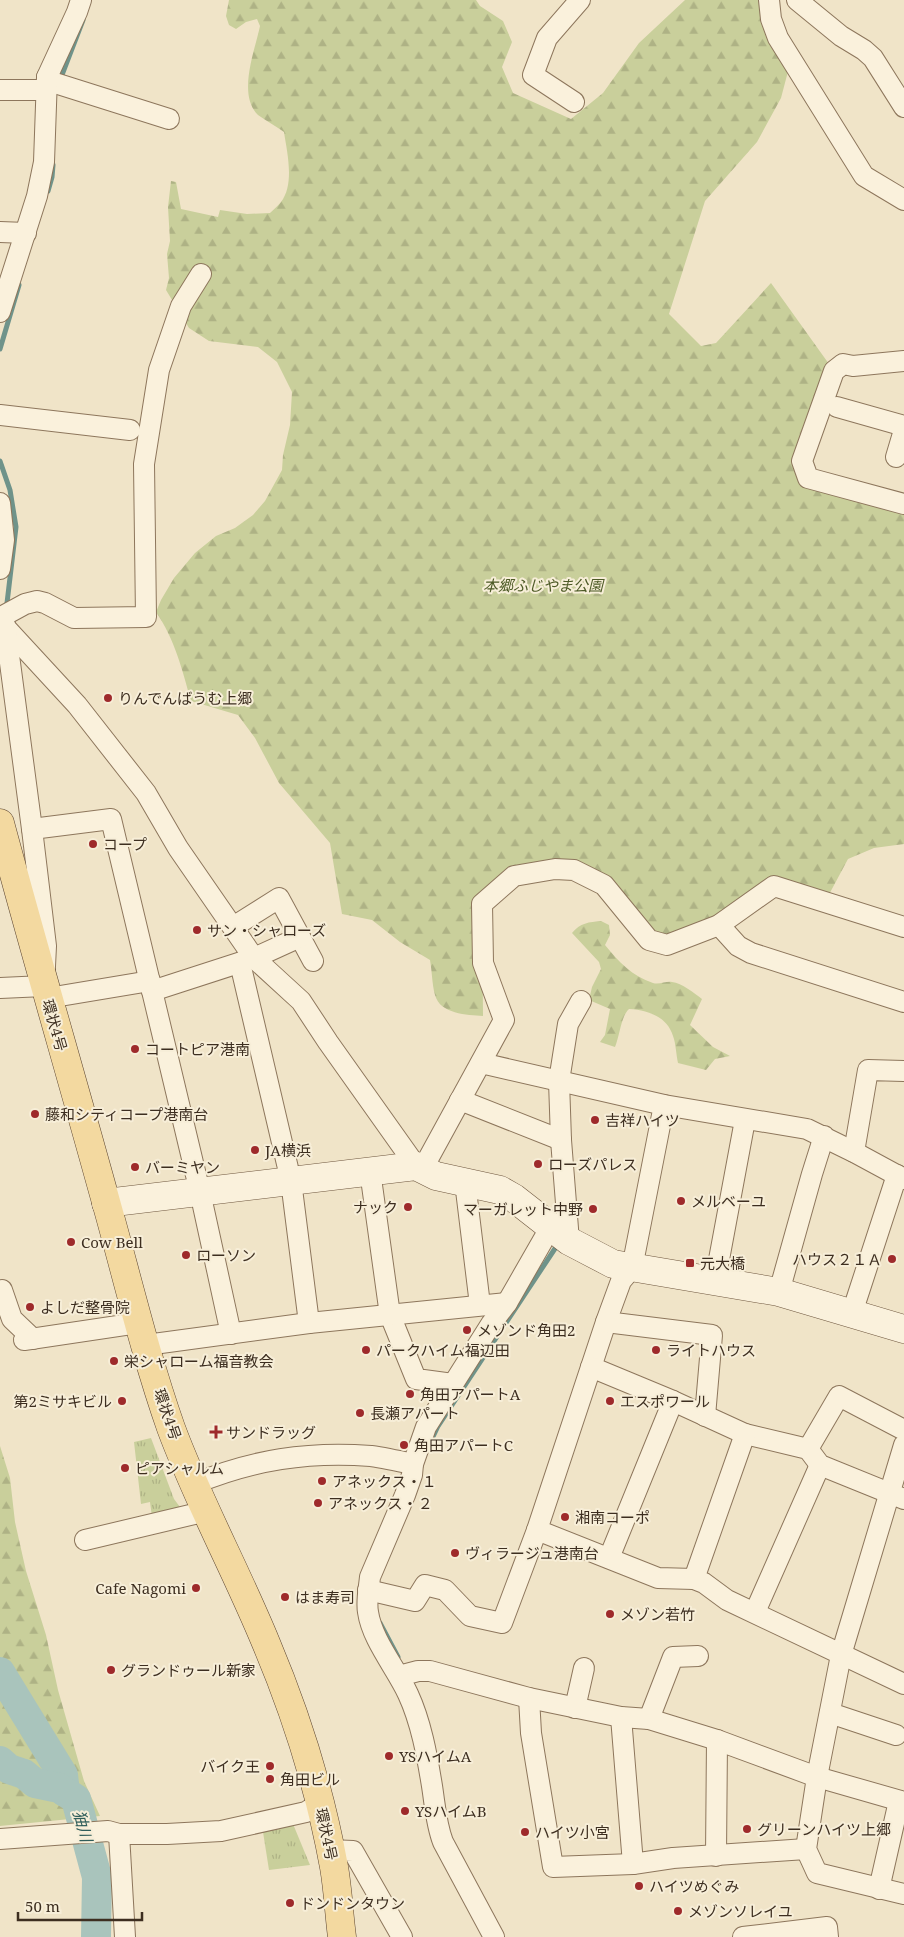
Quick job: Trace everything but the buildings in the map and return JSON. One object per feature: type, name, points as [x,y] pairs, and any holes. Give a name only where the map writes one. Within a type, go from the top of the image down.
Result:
[{"type":"main road","name":"環状4号","points":[[0,823],[142,1334],[171,1428],[194,1484],[267,1644],[302,1742],[320,1803],[330,1850],[342,1937]]},
{"type":"street","points":[[0,312],[26,233],[49,152],[49,83],[78,12],[81,0]]},
{"type":"street","points":[[574,102],[533,75],[547,38],[580,0]]},
{"type":"street","points":[[769,0],[771,19],[778,38],[864,176],[904,200]]},
{"type":"street","points":[[797,0],[840,36],[864,50],[873,58],[904,107]]},
{"type":"street","points":[[0,90],[49,83],[76,89],[169,119]]},
{"type":"street","points":[[0,232],[26,233]]},
{"type":"street","points":[[3,617],[25,604],[37,602],[45,603],[74,618],[146,617],[142,454],[159,370],[182,306],[201,274]]},
{"type":"street","points":[[904,361],[853,366],[843,364],[834,371],[802,461],[808,478],[904,504]]},
{"type":"street","points":[[837,407],[904,426]]},
{"type":"street","points":[[2,416],[130,430]]},
{"type":"street","points":[[896,457],[904,430]]},
{"type":"street","points":[[0,503],[4,540],[0,568]]},
{"type":"street","points":[[3,617],[46,946],[46,992]]},
{"type":"street","points":[[3,617],[77,705],[146,793],[178,848],[234,927],[250,959],[291,1180],[309,1324]]},
{"type":"street","points":[[32,829],[111,819],[200,1192],[231,1334]]},
{"type":"street","points":[[106,1203],[370,1171],[425,1160],[504,1020],[483,963],[482,904],[514,876],[555,869],[574,870],[604,885],[649,940],[667,945],[719,925],[774,886],[904,926]]},
{"type":"street","points":[[234,927],[279,898],[313,961]]},
{"type":"street","points":[[719,925],[738,946],[751,953],[904,1002]]},
{"type":"street","points":[[0,988],[46,992],[151,986],[250,959],[300,937]]},
{"type":"street","points":[[250,959],[301,1001],[328,1042],[436,1176],[500,1190],[514,1198],[558,1233],[614,1264],[779,1292],[904,1329]]},
{"type":"street","points":[[494,1937],[438,1830],[421,1730],[408,1694],[406,1674],[372,1627],[368,1610],[372,1591],[370,1577],[405,1495],[412,1475],[413,1464],[426,1427],[491,1324],[558,1233],[561,1140],[559,1081],[568,1024],[581,1002]]},
{"type":"street","points":[[481,1063],[664,1105],[807,1129],[901,1177],[852,1313]]},
{"type":"street","points":[[854,1152],[868,1070],[904,1071]]},
{"type":"street","points":[[460,1100],[561,1140]]},
{"type":"street","points":[[372,1591],[415,1601],[424,1585],[435,1586],[445,1590],[470,1616],[502,1623],[537,1530],[621,1281],[632,1268],[664,1105]]},
{"type":"street","points":[[715,1281],[745,1120]]},
{"type":"street","points":[[779,1292],[824,1136]]},
{"type":"street","points":[[370,1171],[390,1316],[416,1379],[454,1384]]},
{"type":"street","points":[[465,1182],[480,1305]]},
{"type":"street","points":[[2,1290],[12,1319],[29,1340],[142,1334],[231,1334],[507,1303]]},
{"type":"street","points":[[606,1322],[712,1335],[705,1416]]},
{"type":"street","points":[[591,1367],[673,1401],[745,1434],[814,1457],[897,1496]]},
{"type":"street","points":[[755,1612],[839,1396],[904,1430]]},
{"type":"street","points":[[609,1558],[673,1401]]},
{"type":"street","points":[[694,1579],[745,1434]]},
{"type":"street","points":[[904,1444],[897,1496],[841,1655],[817,1777],[806,1849],[817,1873],[904,1894]]},
{"type":"street","points":[[194,1484],[227,1470],[257,1462],[286,1458],[333,1455],[372,1456],[413,1464]]},
{"type":"street","points":[[85,1540],[207,1511]]},
{"type":"street","points":[[537,1530],[658,1578],[694,1579],[704,1583],[727,1600],[904,1684]]},
{"type":"street","points":[[649,1720],[673,1657],[698,1656]]},
{"type":"street","points":[[575,1708],[584,1668]]},
{"type":"street","points":[[406,1674],[430,1671],[529,1698],[621,1718],[649,1720],[717,1740],[817,1777],[902,1801],[879,1889]]},
{"type":"street","points":[[529,1698],[531,1734],[553,1867],[632,1864],[673,1858],[806,1849]]},
{"type":"street","points":[[830,1713],[896,1735]]},
{"type":"street","points":[[621,1718],[632,1864]]},
{"type":"street","points":[[716,1856],[717,1740]]},
{"type":"street","points":[[0,1839],[72,1834],[167,1834],[221,1831],[306,1812],[320,1803]]},
{"type":"street","points":[[114,1833],[125,1937]]},
{"type":"street","points":[[330,1850],[354,1851],[402,1937]]},
{"type":"street","points":[[743,1937],[827,1927],[828,1937]]},
{"type":"green space","name":"本郷ふじやま公園","points":[[229,0],[476,0],[480,6],[503,21],[512,42],[502,67],[513,93],[571,119],[603,93],[639,43],[685,0],[768,0],[791,60],[781,98],[757,142],[705,201],[669,314],[701,346],[716,343],[771,283],[834,371],[808,478],[904,504],[904,844],[874,848],[848,859],[825,902],[774,886],[667,945],[604,885],[531,873],[482,905],[483,1016],[448,1010],[442,1006],[435,995],[430,960],[400,942],[372,920],[342,914],[330,843],[279,783],[255,738],[238,715],[191,701],[173,644],[156,612],[174,578],[195,553],[216,536],[235,528],[253,515],[265,501],[282,470],[283,455],[290,425],[292,392],[277,362],[258,347],[209,341],[189,328],[166,290],[169,278],[167,254],[170,241],[168,207],[171,181],[176,182],[181,209],[218,217],[220,210],[247,214],[270,213],[281,202],[288,186],[289,168],[284,132],[258,115],[252,106],[249,96],[249,72],[260,26],[257,19],[246,22],[236,29],[229,25],[226,16]]},
{"type":"green space","points":[[601,921],[609,925],[610,935],[605,945],[632,972],[653,983],[670,982],[680,984],[702,999],[690,1025],[713,1047],[730,1056],[715,1059],[706,1070],[678,1063],[674,1039],[666,1023],[656,1015],[629,1009],[622,1021],[615,1047],[600,1042],[605,1035],[610,1009],[589,1000],[592,987],[601,969],[599,962],[572,933],[578,927],[585,924]]},
{"type":"green space","points":[[151,1438],[174,1499],[183,1511],[152,1517],[150,1502],[141,1504],[134,1442]]},
{"type":"green space","points":[[0,1446],[10,1478],[15,1522],[26,1571],[46,1635],[58,1690],[84,1781],[100,1816],[0,1826]]},
{"type":"green space","points":[[293,1824],[310,1865],[269,1870],[263,1832]]},
{"type":"waterway","points":[[60,80],[83,20]]},
{"type":"waterway","points":[[48,191],[53,165]]},
{"type":"waterway","points":[[0,349],[19,285]]},
{"type":"waterway","points":[[0,461],[10,490],[16,527],[7,603],[9,608]]},
{"type":"waterway","points":[[430,1443],[438,1426],[556,1247],[556,1241]]},
{"type":"waterway","points":[[380,1623],[398,1657]]},
{"type":"waterway","points":[[0,1672],[63,1775],[65,1792]]},
{"type":"waterway","name":"㹨川","points":[[0,1761],[9,1769],[24,1774],[35,1783],[59,1788],[76,1799],[97,1877],[96,1937]]},
{"type":"place","name":"りんでんばうむ上郷","points":[[108,698]]},
{"type":"place","name":"コープ","points":[[93,844]]},
{"type":"place","name":"サン・シャローズ","points":[[197,930]]},
{"type":"place","name":"コートピア港南","points":[[135,1049]]},
{"type":"place","name":"藤和シティコープ港南台","points":[[35,1114]]},
{"type":"place","name":"吉祥ハイツ","points":[[595,1120]]},
{"type":"place","name":"JA横浜","points":[[255,1150]]},
{"type":"place","name":"ローズパレス","points":[[538,1164]]},
{"type":"place","name":"バーミヤン","points":[[135,1167]]},
{"type":"place","name":"メルベーユ","points":[[681,1201]]},
{"type":"place","name":"ナック","points":[[408,1207]]},
{"type":"place","name":"マーガレット中野","points":[[593,1209]]},
{"type":"place","name":"Cow Bell","points":[[71,1242]]},
{"type":"place","name":"ローソン","points":[[186,1255]]},
{"type":"place","name":"ハウス２１Ａ","points":[[892,1259]]},
{"type":"place","name":"元大橋","points":[[690,1263]]},
{"type":"place","name":"よしだ整骨院","points":[[30,1307]]},
{"type":"place","name":"メゾンド角田2","points":[[467,1330]]},
{"type":"place","name":"パークハイム福辺田","points":[[366,1350]]},
{"type":"place","name":"ライトハウス","points":[[656,1350]]},
{"type":"place","name":"栄シャローム福音教会","points":[[114,1361]]},
{"type":"place","name":"角田アパートA","points":[[410,1394]]},
{"type":"place","name":"第2ミサキビル","points":[[122,1401]]},
{"type":"place","name":"エスポワール","points":[[610,1401]]},
{"type":"place","name":"長瀬アパート","points":[[360,1413]]},
{"type":"place","name":"サンドラッグ","points":[[216,1432]]},
{"type":"place","name":"角田アパートC","points":[[404,1445]]},
{"type":"place","name":"ピアシャルム","points":[[125,1468]]},
{"type":"place","name":"アネックス・１","points":[[322,1481]]},
{"type":"place","name":"アネックス・２","points":[[318,1503]]},
{"type":"place","name":"湘南コーポ","points":[[565,1517]]},
{"type":"place","name":"ヴィラージュ港南台","points":[[455,1553]]},
{"type":"place","name":"Cafe Nagomi","points":[[196,1588]]},
{"type":"place","name":"はま寿司","points":[[285,1597]]},
{"type":"place","name":"メゾン若竹","points":[[610,1614]]},
{"type":"place","name":"グランドゥール新家","points":[[111,1670]]},
{"type":"place","name":"YSハイムA","points":[[389,1756]]},
{"type":"place","name":"バイク王","points":[[270,1766]]},
{"type":"place","name":"角田ビル","points":[[270,1779]]},
{"type":"place","name":"YSハイムB","points":[[405,1811]]},
{"type":"place","name":"グリーンハイツ上郷","points":[[747,1829]]},
{"type":"place","name":"ハイツ小宮","points":[[525,1832]]},
{"type":"place","name":"ハイツめぐみ","points":[[639,1886]]},
{"type":"place","name":"ドンドンタウン","points":[[290,1903]]},
{"type":"place","name":"メゾンソレイユ","points":[[678,1911]]}]
